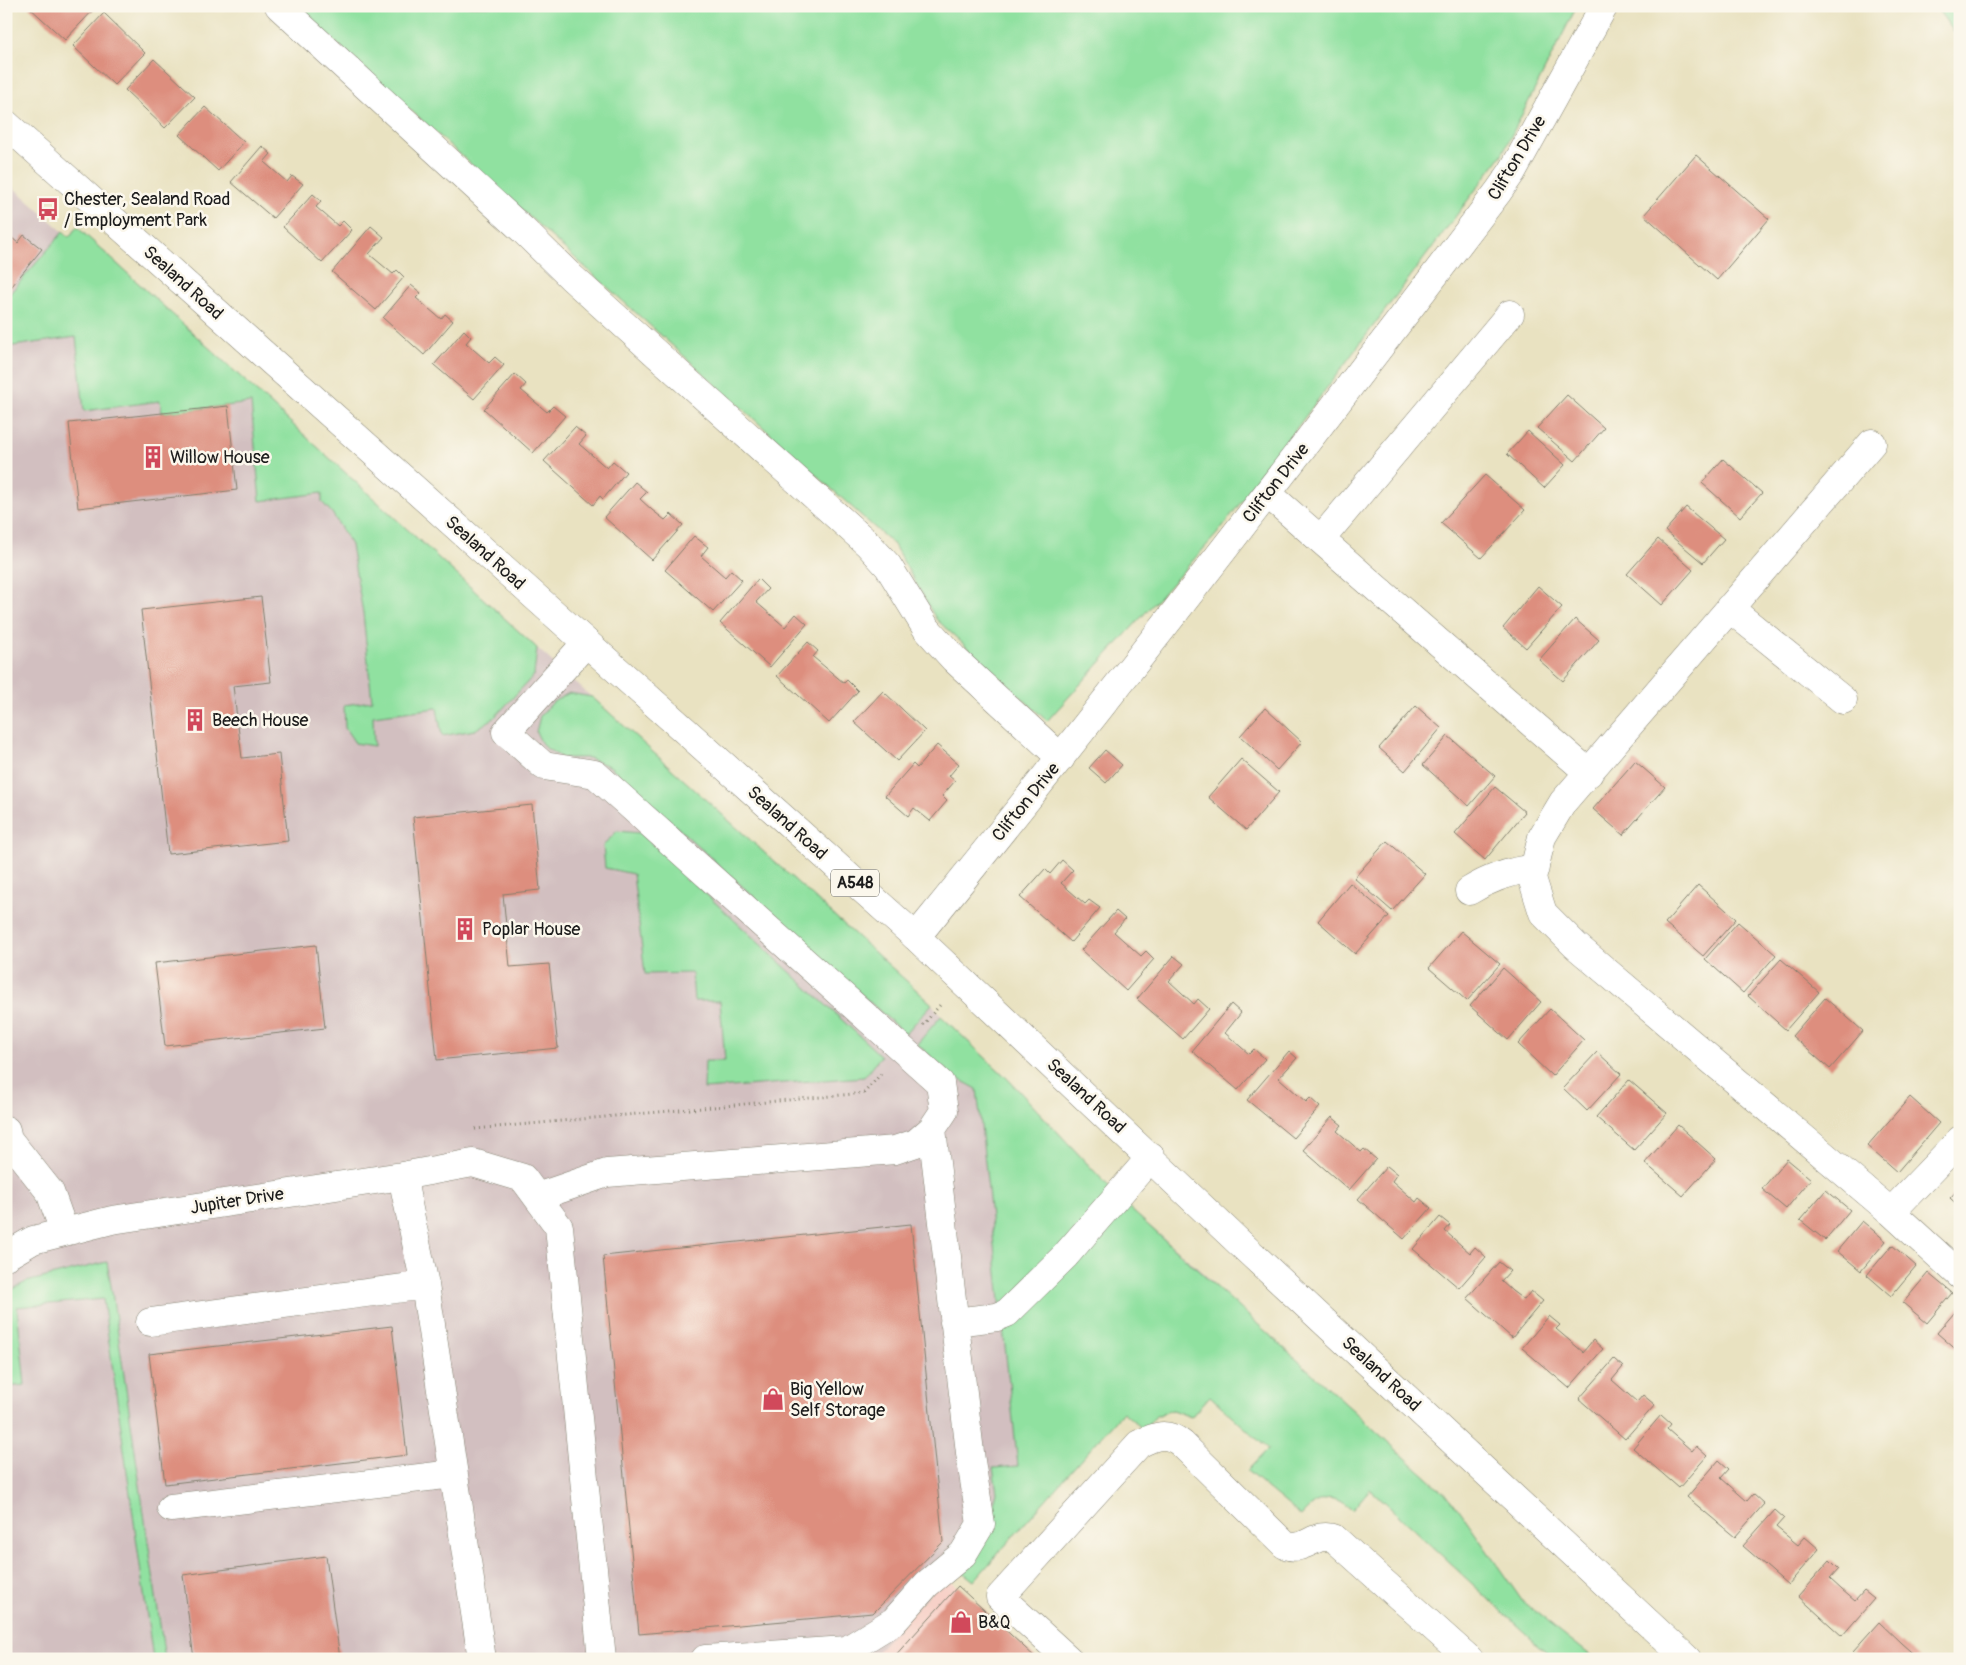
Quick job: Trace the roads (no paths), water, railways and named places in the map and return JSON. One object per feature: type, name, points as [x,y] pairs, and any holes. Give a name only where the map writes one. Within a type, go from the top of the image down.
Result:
[{"type":"street","points":[[279,6],[523,230],[571,277],[868,544],[888,566],[926,628],[954,660],[1061,758]]},
{"type":"street","name":"Clifton Drive","points":[[916,938],[1061,758],[1268,494],[1498,192],[1512,172],[1604,6]]},
{"type":"street","name":"Sealand Road","points":[[6,124],[962,980],[1244,1247],[1687,1659]]},
{"type":"street","points":[[1321,539],[1510,314]]},
{"type":"street","points":[[1872,443],[1563,802],[1542,837],[1532,878],[1543,913],[1575,945],[1891,1212],[1960,1276]]},
{"type":"street","points":[[1268,494],[1589,773]]},
{"type":"street","points":[[1729,608],[1843,700]]},
{"type":"street","points":[[586,643],[506,732],[544,766],[596,774],[902,1050],[940,1082],[944,1111],[932,1129],[916,1143],[896,1150],[607,1173],[537,1197],[560,1227],[602,1659]]},
{"type":"street","points":[[1469,891],[1485,881],[1502,874],[1535,868]]},
{"type":"street","points":[[705,1659],[847,1650],[894,1620],[927,1584],[963,1554],[981,1524],[971,1461],[932,1129]]},
{"type":"street","points":[[6,1130],[8,1139],[50,1192],[64,1231]]},
{"type":"street","points":[[1891,1212],[1960,1140]]},
{"type":"street","points":[[954,1322],[997,1317],[1007,1313],[1064,1256],[1151,1157]]},
{"type":"street","name":"Jupiter Drive","points":[[6,1256],[33,1240],[112,1220],[402,1176],[473,1163],[523,1178],[537,1197]]},
{"type":"street","points":[[402,1176],[426,1286],[452,1474],[482,1659]]},
{"type":"street","points":[[150,1322],[426,1286]]},
{"type":"street","points":[[1068,1659],[1000,1597],[1139,1444],[1165,1435],[1176,1439],[1182,1444],[1285,1545],[1293,1548],[1327,1536],[1335,1539],[1469,1659]]},
{"type":"street","points":[[171,1508],[452,1474]]},
{"type":"place","name":"Chester, Sealand Road / Employment Park","points":[[48,209]]},
{"type":"place","name":"Willow House","points":[[153,457]]},
{"type":"place","name":"Beech House","points":[[195,720]]},
{"type":"place","name":"Poplar House","points":[[465,929]]},
{"type":"place","name":"Big Yellow Self Storage","points":[[773,1399]]},
{"type":"place","name":"B&Q","points":[[961,1622]]}]
